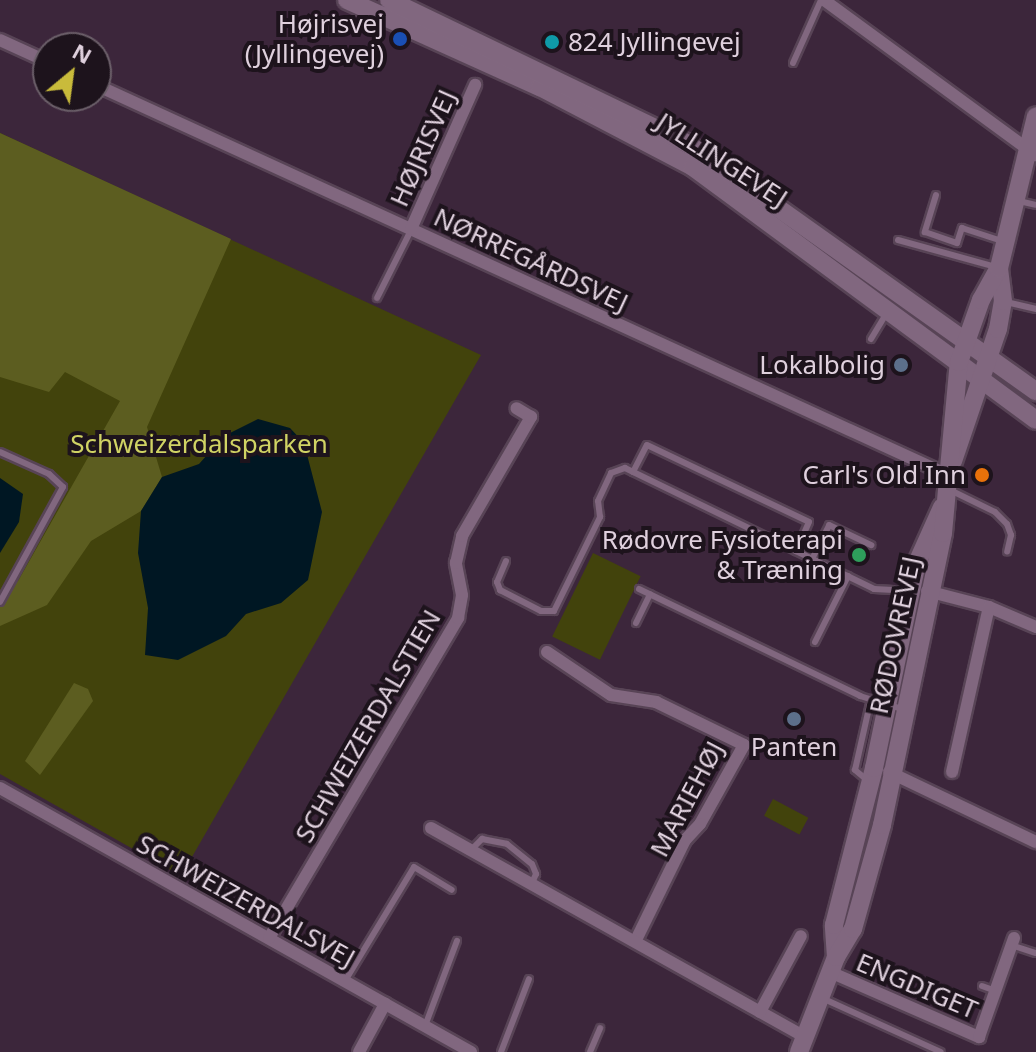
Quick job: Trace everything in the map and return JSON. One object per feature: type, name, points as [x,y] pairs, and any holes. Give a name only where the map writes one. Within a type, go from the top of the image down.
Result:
[{"type":"street","name":"JYLLINGEVEJ","points":[[347,0],[645,139],[748,204],[1036,420]]},
{"type":"street","name":"JYLLINGEVEJ","points":[[389,0],[688,144],[967,339],[1036,391]]},
{"type":"street","points":[[822,0],[845,11],[1032,153]]},
{"type":"street","points":[[0,40],[32,55]]},
{"type":"street","name":"HØJRISVEJ","points":[[411,229],[475,85]]},
{"type":"street","name":"NØRREGÅRDSVEJ","points":[[112,92],[411,229],[946,481]]},
{"type":"street","name":"RØDOVREVEJ","points":[[802,1045],[833,965],[853,929],[893,779],[907,710],[921,591],[917,563],[942,507],[959,362],[999,268],[1015,200],[1032,153],[1036,116]]},
{"type":"street","name":"RØDOVREVEJ","points":[[946,481],[989,356],[1003,301],[999,268]]},
{"type":"street","name":"SCHWEIZERDALSTIEN","points":[[269,938],[458,618],[462,595],[456,563],[462,536],[531,417],[516,408]]},
{"type":"street","name":"RØDOVREVEJ","points":[[833,965],[834,925],[873,774],[879,702],[921,591]]},
{"type":"street","points":[[921,591],[989,607],[1036,627]]},
{"type":"street","points":[[952,772],[989,607]]},
{"type":"street","name":"MARIEHØJ","points":[[547,652],[611,695],[656,702],[744,745],[700,824],[685,840],[636,940]]},
{"type":"street","points":[[873,774],[893,779],[1036,842]]},
{"type":"street","name":"SCHWEIZERDALSVEJ","points":[[2,794],[269,938],[471,1052]]},
{"type":"street","points":[[431,828],[760,1012],[802,1045]]},
{"type":"street","points":[[760,1012],[801,936]]},
{"type":"street","name":"ENGDIGET","points":[[833,965],[979,1037],[1012,941]]},
{"type":"street","points":[[359,1052],[385,1004]]},
{"type":"lane","points":[[793,63],[822,0]]},
{"type":"lane","points":[[936,195],[925,232],[957,243],[962,228],[1006,242]]},
{"type":"lane","points":[[1015,200],[1036,205]]},
{"type":"lane","points":[[377,298],[411,229]]},
{"type":"lane","points":[[898,240],[999,268]]},
{"type":"lane","points":[[1003,301],[1036,309]]},
{"type":"lane","points":[[871,339],[889,310]]},
{"type":"lane","points":[[633,472],[647,445],[809,522],[796,551]]},
{"type":"lane","points":[[0,452],[63,487],[0,602]]},
{"type":"lane","name":"RØDOVREVEJ","points":[[506,561],[497,582],[500,590],[541,611],[554,611],[600,517],[598,501],[611,473],[625,468],[874,589],[921,591]]},
{"type":"lane","points":[[946,481],[995,512],[1007,524],[1011,535],[1007,552]]},
{"type":"lane","points":[[812,559],[829,525],[871,545]]},
{"type":"lane","points":[[815,642],[848,576]]},
{"type":"lane","points":[[639,589],[879,702],[907,710]]},
{"type":"lane","points":[[636,623],[650,594]]},
{"type":"lane","points":[[471,850],[482,839],[507,844],[532,864],[532,883]]},
{"type":"lane","points":[[345,981],[414,867],[452,890]]},
{"type":"lane","points":[[425,1026],[457,941]]},
{"type":"lane","points":[[1012,941],[1036,953]]},
{"type":"lane","points":[[501,1052],[529,979]]},
{"type":"lane","points":[[982,986],[996,991]]},
{"type":"lane","points":[[821,998],[941,1052]]},
{"type":"lane","points":[[590,1052],[600,1028]]},
{"type":"green space","name":"Schweizerdalsparken","points":[[0,133],[481,355],[181,876],[0,774]]},
{"type":"green space","points":[[593,553],[641,576],[600,660],[552,637]]},
{"type":"green space","points":[[773,799],[808,818],[799,835],[764,816]]},
{"type":"shaded area","points":[[0,133],[231,239],[147,427],[162,477],[141,511],[91,541],[47,605],[0,626],[0,592],[18,581],[120,401],[65,372],[49,392],[0,377]]},
{"type":"shaded area","points":[[74,683],[88,689],[93,701],[40,775],[25,761]]},
{"type":"water","points":[[258,419],[290,428],[304,443],[322,512],[308,580],[281,603],[246,614],[226,636],[178,660],[145,655],[148,608],[138,553],[141,511],[162,477],[199,464],[224,436]]},
{"type":"water","points":[[0,478],[23,494],[19,522],[0,553]]},
{"type":"place","name":"Højrisvej (Jyllingevej)","points":[[400,39]]},
{"type":"place","name":"824 Jyllingevej","points":[[552,42]]},
{"type":"place","name":"Lokalbolig","points":[[901,365]]},
{"type":"place","name":"Carl's Old Inn","points":[[982,475]]},
{"type":"place","name":"Rødovre Fysioterapi & Træning","points":[[859,555]]},
{"type":"place","name":"Panten","points":[[794,719]]}]
